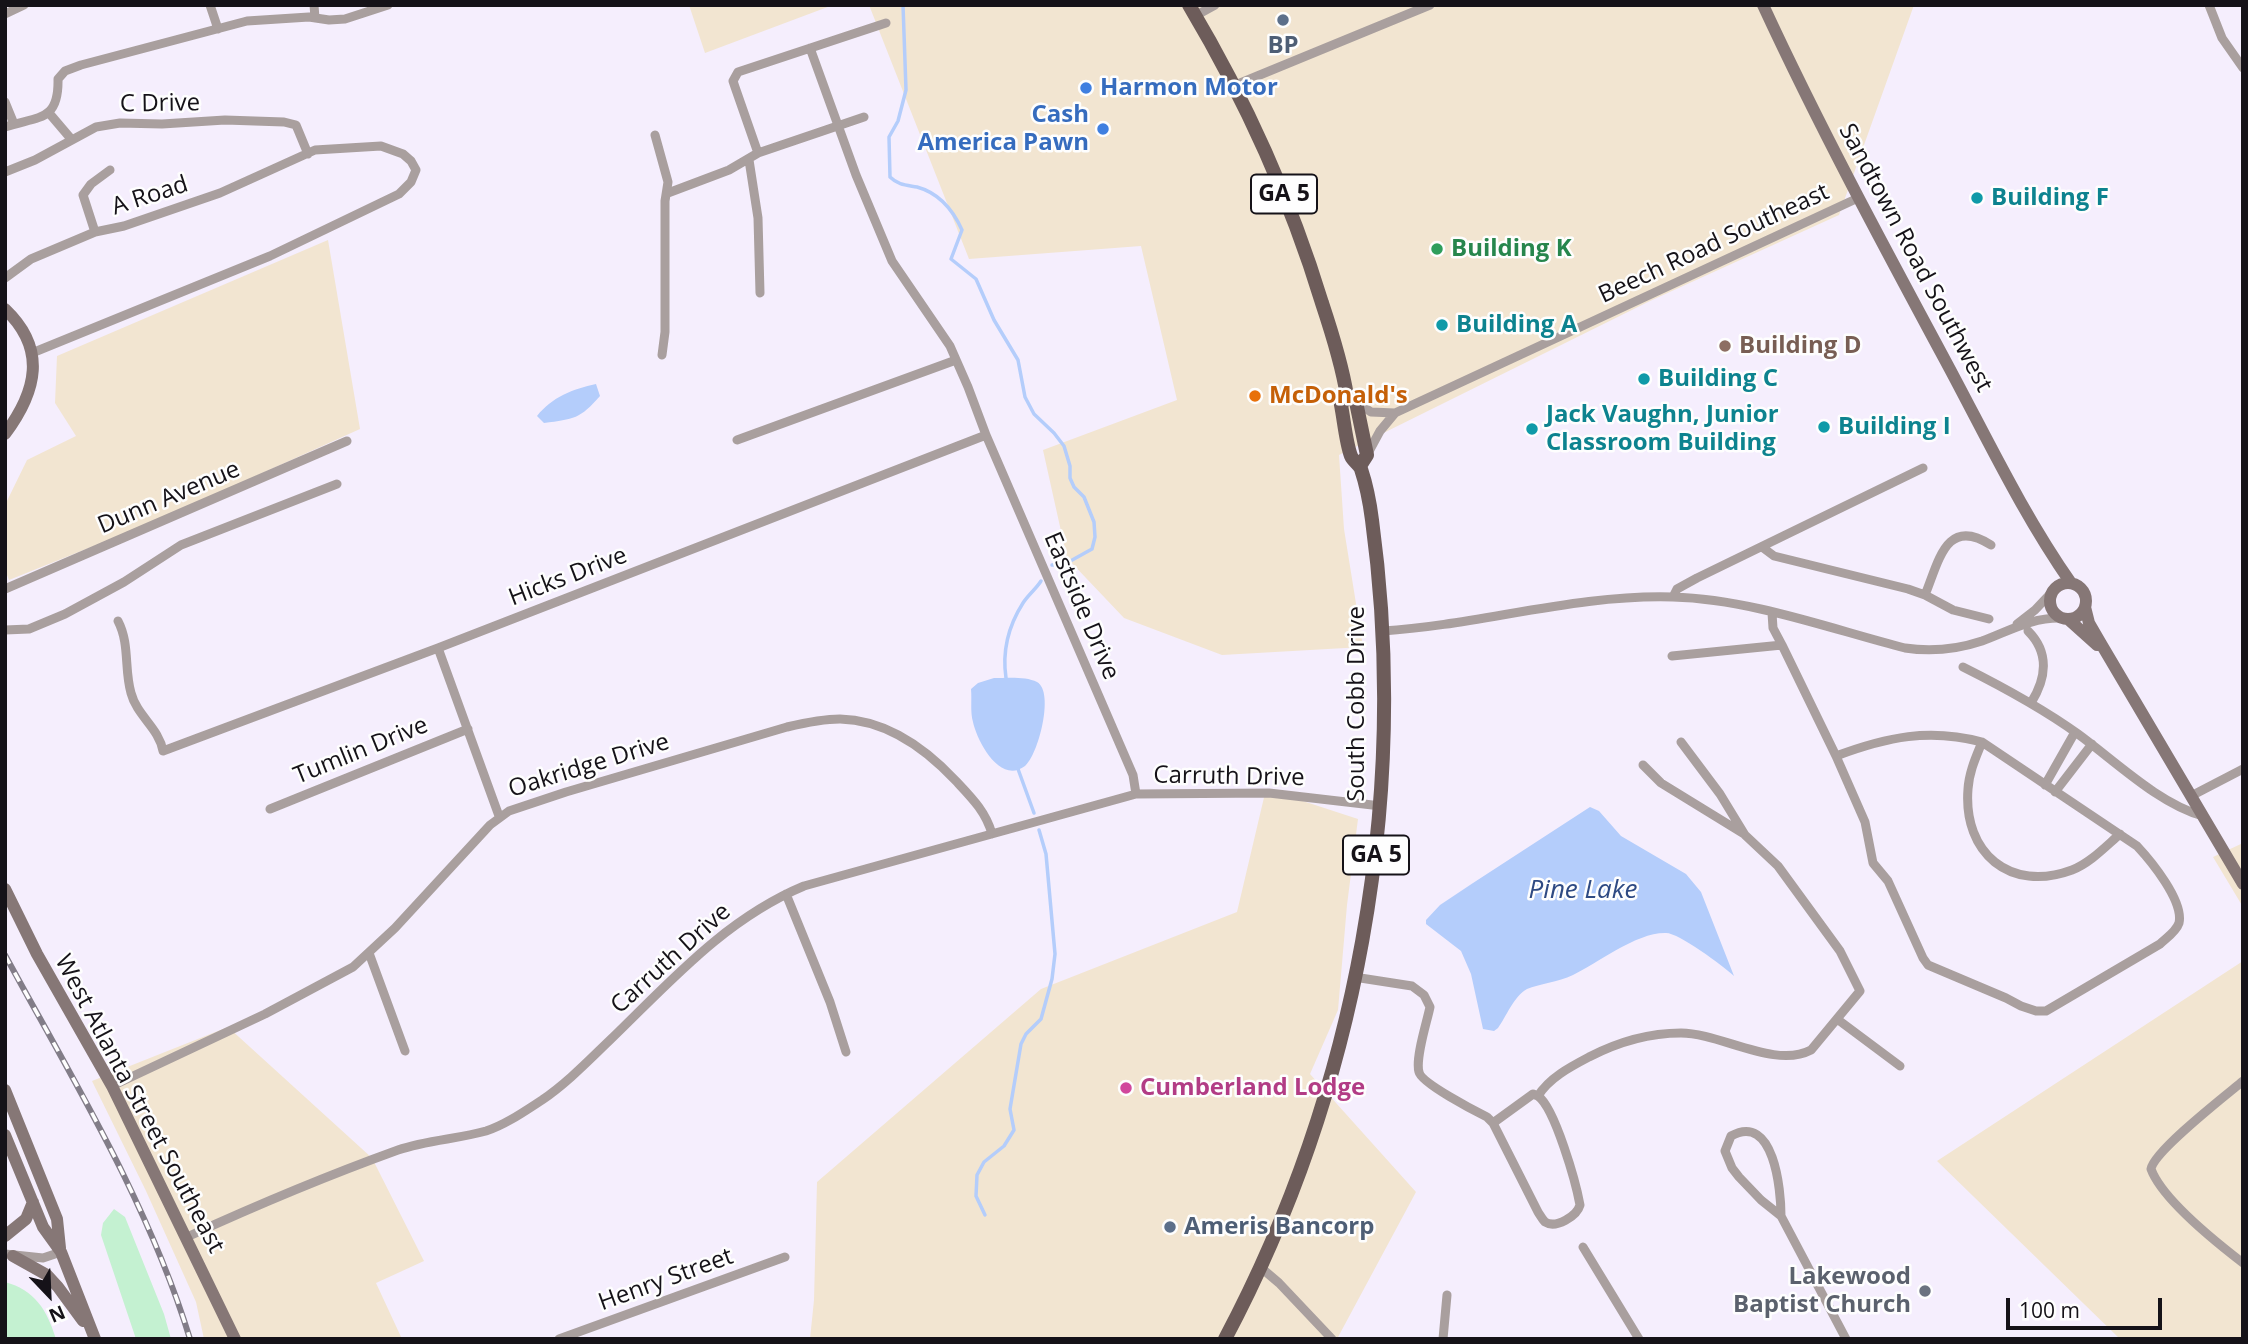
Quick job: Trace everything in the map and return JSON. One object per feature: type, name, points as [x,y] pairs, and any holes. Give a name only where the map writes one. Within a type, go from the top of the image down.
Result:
[{"type":"main road","name":"South Cobb Drive","points":[[1192,11],[1269,159],[1298,229],[1352,399],[1341,405],[1352,458],[1363,461],[1372,517],[1383,631],[1384,732],[1381,806],[1371,896],[1354,977],[1330,1077],[1308,1146],[1284,1211],[1225,1339]]},
{"type":"street","points":[[5,14],[24,5]]},
{"type":"street","points":[[210,5],[218,29]]},
{"type":"street","points":[[314,5],[315,18]]},
{"type":"street","points":[[1192,11],[1214,5]]},
{"type":"street","points":[[1233,86],[1430,5]]},
{"type":"street","name":"Sandtown Road Southwest","points":[[1763,5],[1858,198],[2035,528],[2071,583]]},
{"type":"street","points":[[2209,5],[2222,38],[2243,68]]},
{"type":"street","points":[[5,103],[10,125],[49,113],[56,104],[58,79],[65,71],[247,21],[345,19],[384,6]]},
{"type":"street","points":[[758,153],[735,87],[735,76],[744,69],[886,23]]},
{"type":"street","name":"Eastside Drive","points":[[810,48],[838,127],[892,261],[942,331],[956,360],[1133,775],[1136,793]]},
{"type":"street","points":[[49,113],[72,140]]},
{"type":"street","points":[[668,193],[749,160],[758,153],[864,117]]},
{"type":"street","name":"C Drive","points":[[5,172],[35,160],[96,127],[120,123],[162,124],[225,120],[284,122],[296,125],[308,153]]},
{"type":"street","points":[[655,135],[668,182],[665,201],[662,355]]},
{"type":"street","name":"A Road","points":[[5,278],[31,259],[95,232],[124,226],[220,193],[315,150],[381,146],[403,154],[416,170],[411,181],[399,194],[270,256],[32,354]]},
{"type":"street","points":[[749,160],[758,218],[760,293]]},
{"type":"street","points":[[95,232],[83,195],[91,184],[110,170]]},
{"type":"street","name":"Beech Road Southeast","points":[[1363,461],[1380,431],[1395,413],[1858,198]]},
{"type":"street","points":[[5,309],[18,321],[26,335],[34,368],[26,401],[5,434]]},
{"type":"street","points":[[737,440],[956,360]]},
{"type":"street","points":[[1352,399],[1371,412],[1395,413]]},
{"type":"street","name":"Hicks Drive","points":[[118,621],[124,632],[131,694],[138,710],[156,733],[163,751],[438,648],[986,435]]},
{"type":"street","name":"Dunn Avenue","points":[[5,589],[347,441]]},
{"type":"street","points":[[1673,597],[1677,589],[1697,578],[1923,468]]},
{"type":"street","points":[[5,630],[29,629],[65,614],[124,582],[181,545],[337,484]]},
{"type":"street","name":"Sandtown Road Southwest","points":[[2035,528],[2051,566],[2054,590]]},
{"type":"street","points":[[1925,595],[1943,552],[1955,537],[1970,534],[1991,545]]},
{"type":"street","points":[[1762,547],[1774,556],[1925,595],[1953,610],[1989,619]]},
{"type":"street","points":[[2010,629],[2035,610],[2054,590],[2071,583],[2083,591],[2090,622],[2243,884]]},
{"type":"street","points":[[2054,590],[2050,598],[2052,610],[2065,618],[2111,660]]},
{"type":"street","points":[[1383,631],[1600,602],[1673,597],[1721,602],[1919,650],[1965,646],[2038,620],[2078,616],[2085,607]]},
{"type":"street","points":[[1772,613],[1773,628],[1865,822],[1873,863],[1888,881],[1917,947],[1928,965],[2036,1012],[2046,1012],[2160,944],[2179,924],[2178,912],[2165,882],[2145,855],[2120,834],[1982,742],[1959,736],[1933,734],[1881,742],[1836,756]]},
{"type":"street","points":[[2028,631],[2040,646],[2044,667],[2039,689],[2031,703]]},
{"type":"street","points":[[1672,656],[1782,645]]},
{"type":"street","points":[[438,648],[499,816]]},
{"type":"street","points":[[1963,667],[2031,703],[2188,812],[2203,816]]},
{"type":"street","name":"Oakridge Drive","points":[[111,1086],[323,985],[352,967],[369,953],[499,816],[566,792],[787,727],[840,719],[870,723],[893,732],[939,763],[984,813],[992,834]]},
{"type":"street","name":"Tumlin Drive","points":[[270,809],[468,729]]},
{"type":"street","points":[[2045,785],[2075,732]]},
{"type":"street","points":[[1681,742],[1720,794],[1745,835]]},
{"type":"street","points":[[1982,742],[1970,774],[1969,815],[1980,846],[1999,867],[2020,876],[2059,874],[2085,863],[2120,834]]},
{"type":"street","points":[[2055,792],[2092,744]]},
{"type":"street","points":[[1538,1096],[1544,1086],[1576,1064],[1612,1045],[1636,1037],[1683,1033],[1782,1056],[1803,1054],[1811,1050],[1860,991],[1840,951],[1778,866],[1745,835],[1661,783],[1643,765]]},
{"type":"street","points":[[2192,796],[2243,769]]},
{"type":"street","name":"Carruth Drive","points":[[187,1237],[290,1191],[356,1166],[402,1149],[490,1129],[523,1111],[559,1088],[685,966],[722,934],[786,894],[823,880],[1136,793],[1269,793],[1381,806]]},
{"type":"street","name":"West Atlanta Street Southeast","points":[[5,889],[35,950],[111,1086],[235,1339]]},
{"type":"street","points":[[786,894],[830,1002],[846,1052]]},
{"type":"street","points":[[369,953],[405,1051]]},
{"type":"street","points":[[1354,977],[1412,986],[1423,995],[1430,1007],[1418,1062],[1419,1073],[1430,1086],[1487,1117],[1493,1123],[1538,1212],[1546,1222],[1553,1224],[1579,1211],[1578,1196],[1556,1125],[1546,1103],[1533,1094],[1493,1123]]},
{"type":"street","points":[[1836,1019],[1900,1066]]},
{"type":"street","points":[[2243,1081],[2170,1144],[2153,1162],[2151,1169],[2163,1188],[2187,1214],[2243,1264]]},
{"type":"street","points":[[5,1090],[57,1219],[61,1252]]},
{"type":"street","points":[[1781,1216],[1761,1200],[1732,1168],[1725,1151],[1731,1136],[1738,1132],[1752,1132],[1764,1142],[1778,1178],[1781,1216],[1846,1339]]},
{"type":"street","points":[[5,1135],[43,1227],[61,1252],[95,1339]]},
{"type":"street","points":[[5,1236],[26,1219],[33,1202]]},
{"type":"street","points":[[1583,1247],[1639,1339]]},
{"type":"street","points":[[9,1255],[43,1258],[61,1252]]},
{"type":"street","points":[[9,1255],[47,1275],[69,1300],[95,1339]]},
{"type":"street","name":"Henry Street","points":[[559,1339],[785,1257]]},
{"type":"street","points":[[1259,1266],[1279,1283],[1332,1339]]},
{"type":"street","points":[[1443,1339],[1447,1295]]},
{"type":"shaded area","points":[[689,5],[833,5],[705,53]]},
{"type":"shaded area","points":[[869,5],[1914,5],[1839,215],[1650,301],[1339,455],[1344,529],[1363,647],[1222,655],[1124,618],[1067,558],[1043,450],[1177,400],[1141,246],[969,259]]},
{"type":"shaded area","points":[[328,240],[360,429],[156,521],[9,580],[5,570],[5,505],[27,460],[76,436],[55,403],[57,356]]},
{"type":"shaded area","points":[[1266,789],[1358,819],[1338,1010],[1310,1074],[1416,1192],[1337,1339],[810,1339],[814,1300],[817,1182],[1041,989],[1237,912]]},
{"type":"shaded area","points":[[2243,843],[2243,907],[2213,857]]},
{"type":"shaded area","points":[[2243,961],[2243,1339],[2120,1339],[1937,1161]]},
{"type":"shaded area","points":[[228,1027],[372,1158],[424,1261],[376,1283],[402,1339],[204,1339],[196,1302],[92,1081]]},
{"type":"green space","points":[[114,1209],[125,1217],[164,1314],[171,1339],[136,1339],[101,1235],[103,1223]]},
{"type":"green space","points":[[5,1282],[32,1296],[44,1310],[56,1339],[5,1339]]},
{"type":"water","points":[[596,384],[600,396],[581,414],[570,419],[544,423],[537,416],[549,404],[564,395]]},
{"type":"water","points":[[994,678],[1032,680],[1042,688],[1045,698],[1043,724],[1035,750],[1025,766],[1016,770],[1007,770],[991,758],[979,740],[972,718],[971,689],[978,683]]},
{"type":"water","name":"Pine Lake","points":[[1590,807],[1599,811],[1621,836],[1686,874],[1701,892],[1734,976],[1681,938],[1666,933],[1655,934],[1630,943],[1573,975],[1527,989],[1514,1002],[1498,1028],[1494,1031],[1483,1029],[1471,974],[1461,951],[1426,924],[1426,920],[1440,905]]},
{"type":"waterway","points":[[903,5],[906,90],[898,121],[889,137],[890,177],[899,183],[932,193],[954,216],[962,230],[951,259],[976,279],[994,320],[1018,360],[1025,397],[1034,414],[1064,446],[1070,466],[1070,478],[1074,487],[1084,497],[1094,522],[1095,537],[1092,549],[1065,564],[1052,565]]},
{"type":"waterway","points":[[1006,678],[1005,658],[1010,629],[1023,603],[1041,581]]},
{"type":"waterway","points":[[1018,769],[1034,813]]},
{"type":"waterway","points":[[985,1215],[976,1196],[977,1175],[984,1162],[1004,1146],[1014,1130],[1010,1109],[1021,1044],[1026,1034],[1041,1019],[1052,979],[1055,954],[1046,854],[1039,830]]},
{"type":"railway","points":[[5,955],[131,1190],[173,1288],[190,1339]]},
{"type":"place","name":"BP","points":[[1283,20]]},
{"type":"place","name":"Harmon Motor","points":[[1086,88]]},
{"type":"place","name":"Cash America Pawn","points":[[1103,129]]},
{"type":"place","name":"Building F","points":[[1977,198]]},
{"type":"place","name":"Building K","points":[[1437,249]]},
{"type":"place","name":"Building A","points":[[1442,325]]},
{"type":"place","name":"Building D","points":[[1725,346]]},
{"type":"place","name":"Building C","points":[[1644,379]]},
{"type":"place","name":"McDonald's","points":[[1255,396]]},
{"type":"place","name":"Building I","points":[[1824,427]]},
{"type":"place","name":"Jack Vaughn, Junior Classroom Building","points":[[1532,429]]},
{"type":"place","name":"Cumberland Lodge","points":[[1126,1088]]},
{"type":"place","name":"Ameris Bancorp","points":[[1170,1227]]},
{"type":"place","name":"Lakewood Baptist Church","points":[[1925,1291]]}]
